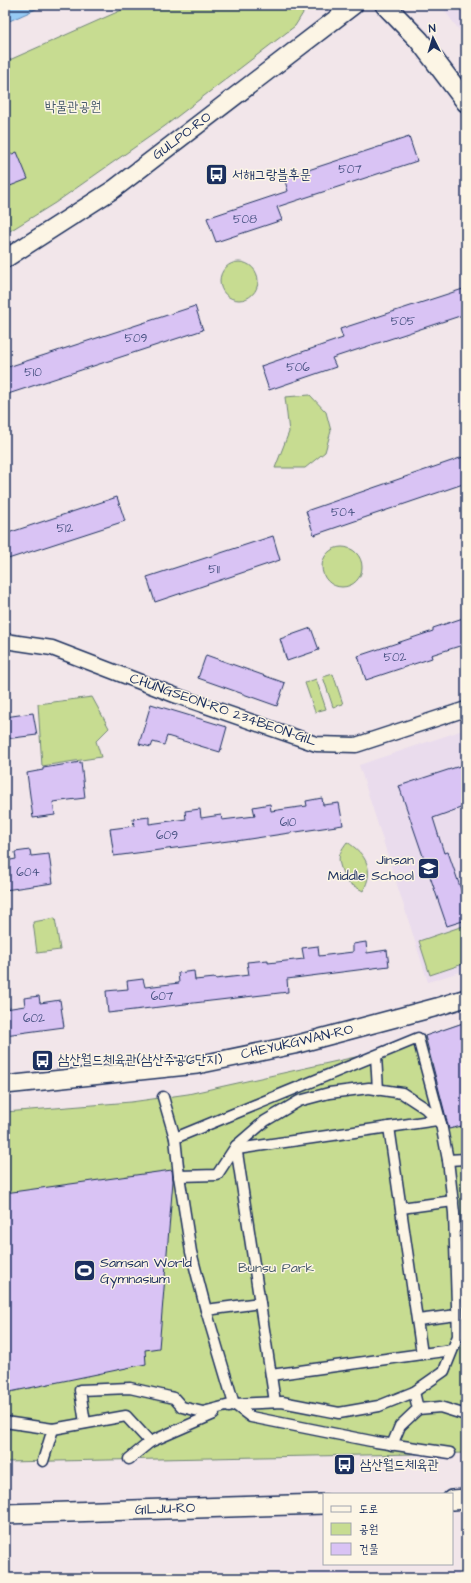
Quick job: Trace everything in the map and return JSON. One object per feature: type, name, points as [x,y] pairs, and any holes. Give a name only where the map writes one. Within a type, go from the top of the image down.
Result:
[{"type":"main road","points":[[385,5],[419,40],[466,102]]},
{"type":"main road","points":[[453,1500],[466,1499]]},
{"type":"main road","name":"GILJU-RO","points":[[5,1514],[323,1504]]},
{"type":"street","name":"GULPO-RO","points":[[5,259],[114,189],[354,5]]},
{"type":"street","name":"CHUNGSEON-RO 234BEON-GIL","points":[[5,641],[52,648],[177,696],[316,744],[356,745],[466,709]]},
{"type":"street","name":"CHEYUKGWAN-RO","points":[[5,1085],[197,1065],[294,1045],[466,998]]},
{"type":"street","points":[[85,1423],[80,1390],[130,1388],[174,1398],[182,1407],[203,1412],[234,1404],[275,1402],[339,1413],[379,1406],[414,1392],[444,1372],[458,1336],[456,1315],[453,1201],[448,1160],[418,1038],[175,1138]]},
{"type":"street","points":[[376,1056],[378,1090]]},
{"type":"street","points":[[178,1176],[217,1175],[236,1147],[265,1121],[299,1101],[329,1093],[369,1088],[402,1093],[425,1108],[439,1122]]},
{"type":"street","points":[[163,1097],[175,1138],[178,1176],[191,1252],[206,1310],[234,1404],[251,1418],[392,1445],[450,1452]]},
{"type":"street","points":[[236,1147],[439,1122]]},
{"type":"street","points":[[389,1127],[422,1354]]},
{"type":"street","points":[[236,1147],[275,1402]]},
{"type":"street","points":[[448,1160],[466,1160]]},
{"type":"street","points":[[401,1208],[453,1201]]},
{"type":"street","points":[[206,1310],[260,1303]]},
{"type":"street","points":[[418,1320],[456,1315]]},
{"type":"street","points":[[271,1375],[452,1350]]},
{"type":"street","points":[[414,1392],[418,1409]]},
{"type":"street","points":[[129,1459],[150,1442],[234,1404]]},
{"type":"street","points":[[392,1445],[400,1426],[418,1409],[440,1407],[466,1415]]},
{"type":"street","points":[[5,1422],[53,1429],[126,1416],[150,1442]]},
{"type":"street","points":[[43,1461],[53,1429]]},
{"type":"shaded area","points":[[466,5],[466,39],[441,6]]},
{"type":"shaded area","name":"Jinsan Middle School","points":[[466,729],[466,970],[428,982],[359,765]]},
{"type":"shaded area","points":[[275,1573],[466,1573],[466,1578],[275,1578]]},
{"type":"green space","name":"박물관공원","points":[[133,5],[308,5],[295,26],[165,126],[55,203],[5,234],[5,62]]},
{"type":"green space","points":[[239,262],[249,265],[255,271],[258,281],[255,291],[249,297],[239,300],[229,297],[223,291],[220,281],[223,271],[229,265]]},
{"type":"green space","points":[[310,395],[326,412],[331,431],[325,452],[305,468],[275,468],[289,432],[285,397]]},
{"type":"green space","points":[[338,547],[346,547],[353,550],[359,556],[362,567],[359,578],[353,584],[346,587],[338,587],[331,584],[325,578],[322,571],[322,563],[325,556],[331,550]]},
{"type":"green space","points":[[333,674],[343,704],[333,707],[323,677]]},
{"type":"green space","points":[[316,679],[326,709],[315,712],[305,683]]},
{"type":"green space","points":[[92,697],[109,728],[96,741],[101,757],[42,766],[38,704]]},
{"type":"green space","points":[[347,842],[364,857],[367,863],[367,883],[363,891],[345,881],[339,857]]},
{"type":"green space","points":[[55,918],[60,950],[37,953],[33,922]]},
{"type":"green space","points":[[466,925],[466,963],[430,975],[419,941]]},
{"type":"green space","name":"Bunsu Park","points":[[466,1022],[466,1453],[5,1462],[5,1112],[131,1102],[188,1094],[387,1050]]},
{"type":"water","points":[[5,5],[45,5],[5,23]]},
{"type":"building","points":[[409,137],[417,161],[277,207],[282,220],[216,242],[207,218],[288,191],[284,178]]},
{"type":"building","points":[[17,152],[28,179],[5,188],[5,157]]},
{"type":"building","points":[[466,288],[466,314],[332,358],[336,367],[269,390],[261,366],[343,338],[340,329]]},
{"type":"building","points":[[195,306],[203,330],[5,395],[5,368]]},
{"type":"building","points":[[466,456],[466,483],[314,535],[306,511]]},
{"type":"building","points":[[117,497],[125,521],[5,560],[5,534]]},
{"type":"building","points":[[273,536],[280,560],[155,602],[147,577]]},
{"type":"building","points":[[466,617],[466,644],[431,655],[432,658],[366,680],[358,656],[433,631],[433,628]]},
{"type":"building","points":[[311,628],[319,650],[287,661],[280,639]]},
{"type":"building","points":[[206,655],[285,683],[277,706],[198,678]]},
{"type":"building","points":[[151,704],[227,727],[220,752],[167,736],[164,745],[153,742],[151,747],[139,744]]},
{"type":"building","points":[[33,713],[37,735],[5,739],[5,717]]},
{"type":"building","points":[[81,762],[85,798],[53,802],[55,815],[33,818],[27,773],[43,770],[43,768]]},
{"type":"building","points":[[466,764],[466,806],[433,818],[444,853],[448,852],[466,904],[466,920],[447,926],[399,786]]},
{"type":"building","points":[[322,798],[323,805],[339,803],[343,825],[236,841],[114,856],[110,829],[134,826],[133,819],[149,817],[149,824],[186,819],[185,811],[200,809],[201,818],[221,815],[222,820],[255,816],[253,807],[270,804],[271,811],[307,806],[306,801]]},
{"type":"building","points":[[30,850],[31,856],[49,854],[53,883],[5,890],[5,861],[16,859],[15,852]]},
{"type":"building","points":[[366,942],[367,953],[387,950],[389,966],[287,979],[288,992],[108,1013],[106,991],[128,989],[127,981],[143,979],[145,987],[179,983],[178,973],[194,971],[195,980],[249,975],[247,962],[268,960],[268,963],[304,959],[302,948],[318,946],[319,956],[353,952],[353,944]]},
{"type":"building","points":[[39,996],[40,1003],[60,1000],[64,1027],[5,1035],[5,1009],[25,1006],[24,998]]},
{"type":"building","points":[[466,1022],[466,1125],[449,1129],[425,1036]]},
{"type":"building","name":"Samsan World Gymnasium","points":[[172,1170],[173,1181],[159,1348],[145,1350],[146,1364],[5,1393],[5,1193]]},
{"type":"place","name":"서해그랑블후문","points":[[217,175]]},
{"type":"place","name":"Jinsan Middle School","points":[[429,868]]},
{"type":"place","name":"삼산월드체육관(삼산주공6단지)","points":[[42,1060]]},
{"type":"place","name":"Samsan World Gymnasium","points":[[85,1271]]},
{"type":"place","name":"삼산월드체육관","points":[[345,1465]]}]
